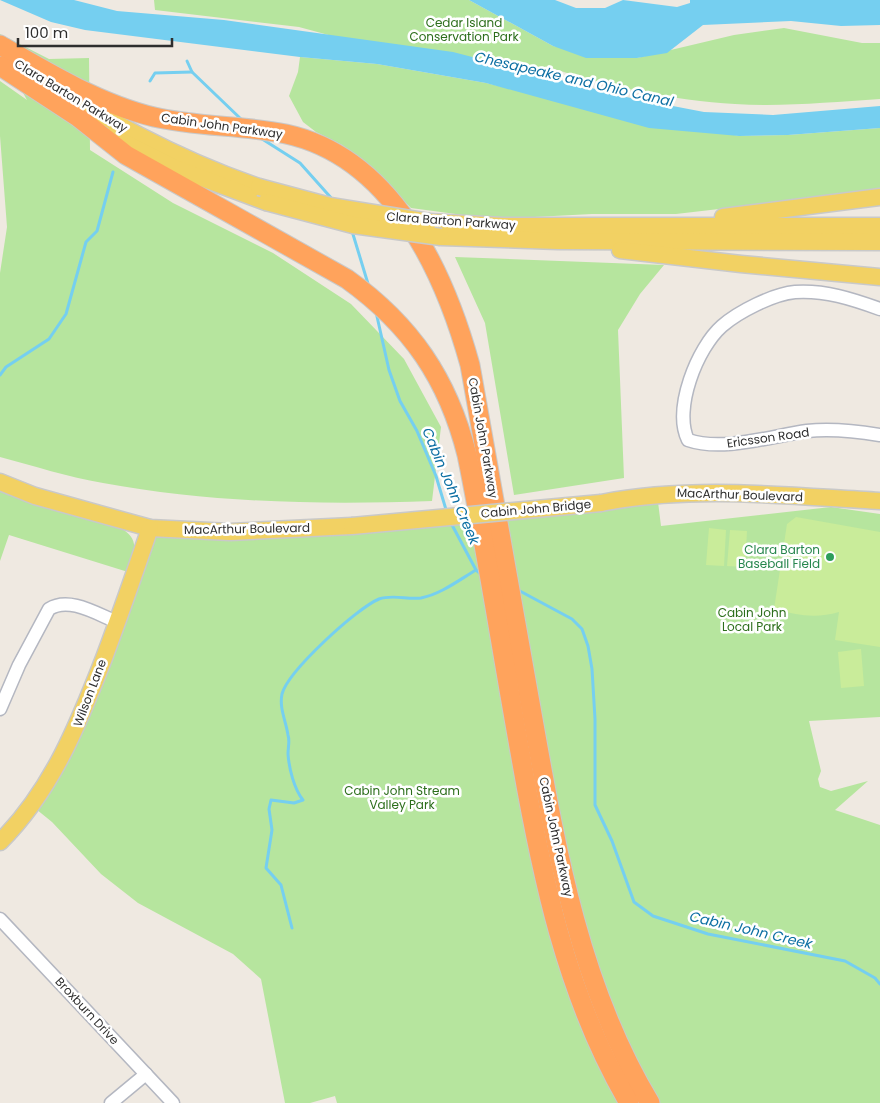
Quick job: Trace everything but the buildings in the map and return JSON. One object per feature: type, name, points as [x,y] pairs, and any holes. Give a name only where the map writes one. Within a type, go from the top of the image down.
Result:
[{"type":"highway","name":"Cabin John Parkway","points":[[0,45],[43,70],[103,99],[152,117],[187,123],[287,134],[335,152],[363,171],[389,198],[423,249],[455,312],[470,365],[495,610],[537,852],[560,943],[587,1014],[619,1086],[629,1103]]},
{"type":"highway","name":"Clara Barton Parkway","points":[[0,66],[78,117]]},
{"type":"highway","name":"Cabin John Parkway","points":[[78,117],[126,154],[315,259],[347,279],[381,304],[415,341],[436,374],[455,412],[482,482],[519,638],[556,850],[579,936],[607,1015],[636,1080],[650,1103]]},
{"type":"main road","name":"Clara Barton Parkway","points":[[0,50],[65,94],[123,128],[192,162],[259,186],[330,206],[428,222],[503,226],[880,226]]},
{"type":"main road","name":"Clara Barton Parkway","points":[[78,117],[175,168],[266,202],[353,225],[441,237],[558,241],[880,242]]},
{"type":"main road","points":[[667,225],[880,197]]},
{"type":"main road","points":[[558,241],[741,264],[880,277]]},
{"type":"main road","name":"MacArthur Boulevard","points":[[0,482],[35,496],[150,528],[239,532],[352,526]]},
{"type":"main road","name":"MacArthur Boulevard","points":[[601,503],[639,495],[700,492],[880,501]]},
{"type":"main road","name":"Cabin John Bridge","points":[[352,526],[601,503]]},
{"type":"main road","name":"Wilson Lane","points":[[0,842],[13,829],[54,774],[80,721],[150,528]]},
{"type":"street","name":"Ericsson Road","points":[[880,309],[831,293],[793,292],[756,304],[722,326],[704,348],[688,385],[682,429],[688,440],[700,444],[716,445],[809,431],[845,430],[880,435]]},
{"type":"street","points":[[0,709],[23,657],[48,609],[56,604],[73,605],[117,622]]},
{"type":"street","name":"Broxburn Drive","points":[[0,919],[173,1103]]},
{"type":"street","points":[[111,1103],[146,1074]]},
{"type":"green space","name":"Cedar Island Conservation Park","points":[[154,0],[469,0],[553,46],[613,57],[637,58],[734,35],[784,28],[862,43],[880,43],[880,99],[771,105],[712,102],[639,91],[590,80],[545,66],[560,84],[347,40],[299,27],[155,10]]},
{"type":"green space","points":[[0,34],[49,59],[89,58],[90,150],[173,203],[273,253],[351,304],[404,359],[441,427],[432,501],[308,502],[226,499],[185,495],[90,481],[0,457],[0,273],[7,227],[0,136],[0,81],[27,100],[0,51]]},
{"type":"green space","points":[[300,57],[377,64],[486,83],[531,94],[739,136],[788,135],[880,128],[880,190],[676,214],[592,214],[515,218],[463,215],[411,208],[375,171],[342,145],[316,132],[303,122],[289,96],[298,72]]},
{"type":"green space","points":[[455,257],[664,265],[640,294],[618,330],[624,478],[514,495],[485,323]]},
{"type":"green space","points":[[0,489],[117,526],[125,531],[130,535],[134,545],[133,557],[128,572],[9,535],[0,561]]},
{"type":"green space","name":"Cabin John Stream Valley Park","points":[[657,494],[661,526],[831,507],[880,514],[880,717],[809,721],[821,771],[818,779],[820,787],[831,791],[868,781],[835,810],[880,825],[880,1103],[337,1103],[335,1096],[310,1103],[285,1103],[261,979],[233,954],[138,903],[101,874],[52,822],[31,805],[54,774],[150,528],[210,532]]},
{"type":"green space","name":"Clara Barton Baseball Field","points":[[796,517],[880,532],[880,647],[835,640],[839,612],[806,615],[774,609],[787,524]]},
{"type":"green space","points":[[709,528],[726,530],[724,566],[706,565]]},
{"type":"green space","points":[[730,530],[747,531],[745,567],[727,566]]},
{"type":"green space","points":[[861,649],[864,686],[841,688],[838,652]]},
{"type":"water","name":"Chesapeake and Ohio Canal","points":[[0,0],[74,0],[117,11],[224,20],[453,52],[626,97],[704,112],[773,115],[880,106],[880,128],[788,135],[739,136],[649,128],[486,83],[377,64],[300,57],[85,30],[51,22]]},
{"type":"water","points":[[469,0],[555,0],[576,8],[605,8],[623,0],[677,7],[690,3],[690,0],[880,0],[880,25],[841,26],[791,21],[703,25],[667,53],[637,58],[586,58],[553,46]]},
{"type":"waterway","name":"Cabin John Creek","points":[[187,61],[192,72],[242,120]]},
{"type":"waterway","points":[[150,81],[155,73],[192,72]]},
{"type":"waterway","name":"Cabin John Creek","points":[[259,137],[300,163],[333,200]]},
{"type":"waterway","points":[[0,375],[6,367],[49,339],[66,314],[86,242],[97,231],[113,172]]},
{"type":"waterway","name":"Cabin John Creek","points":[[352,231],[369,287]]},
{"type":"waterway","name":"Cabin John Creek","points":[[376,312],[389,370],[400,401],[417,431],[436,476],[447,513]]},
{"type":"waterway","name":"Cabin John Creek","points":[[451,523],[476,570],[482,575]]},
{"type":"waterway","points":[[292,928],[281,885],[266,868],[272,830],[269,809],[271,800],[294,803],[303,800],[291,772],[288,754],[289,737],[281,704],[282,694],[287,684],[324,641],[355,614],[369,605],[384,598],[421,598],[428,596],[450,586],[476,570]]},
{"type":"waterway","name":"Cabin John Creek","points":[[518,590],[572,619],[582,629],[588,646],[592,669],[595,719],[595,805],[612,841],[634,902],[653,916],[708,934],[845,961],[875,978],[880,984]]},
{"type":"place","name":"Clara Barton Baseball Field","points":[[830,557]]},
{"type":"park label","name":"Cabin John Local Park","points":[[752,620]]}]
